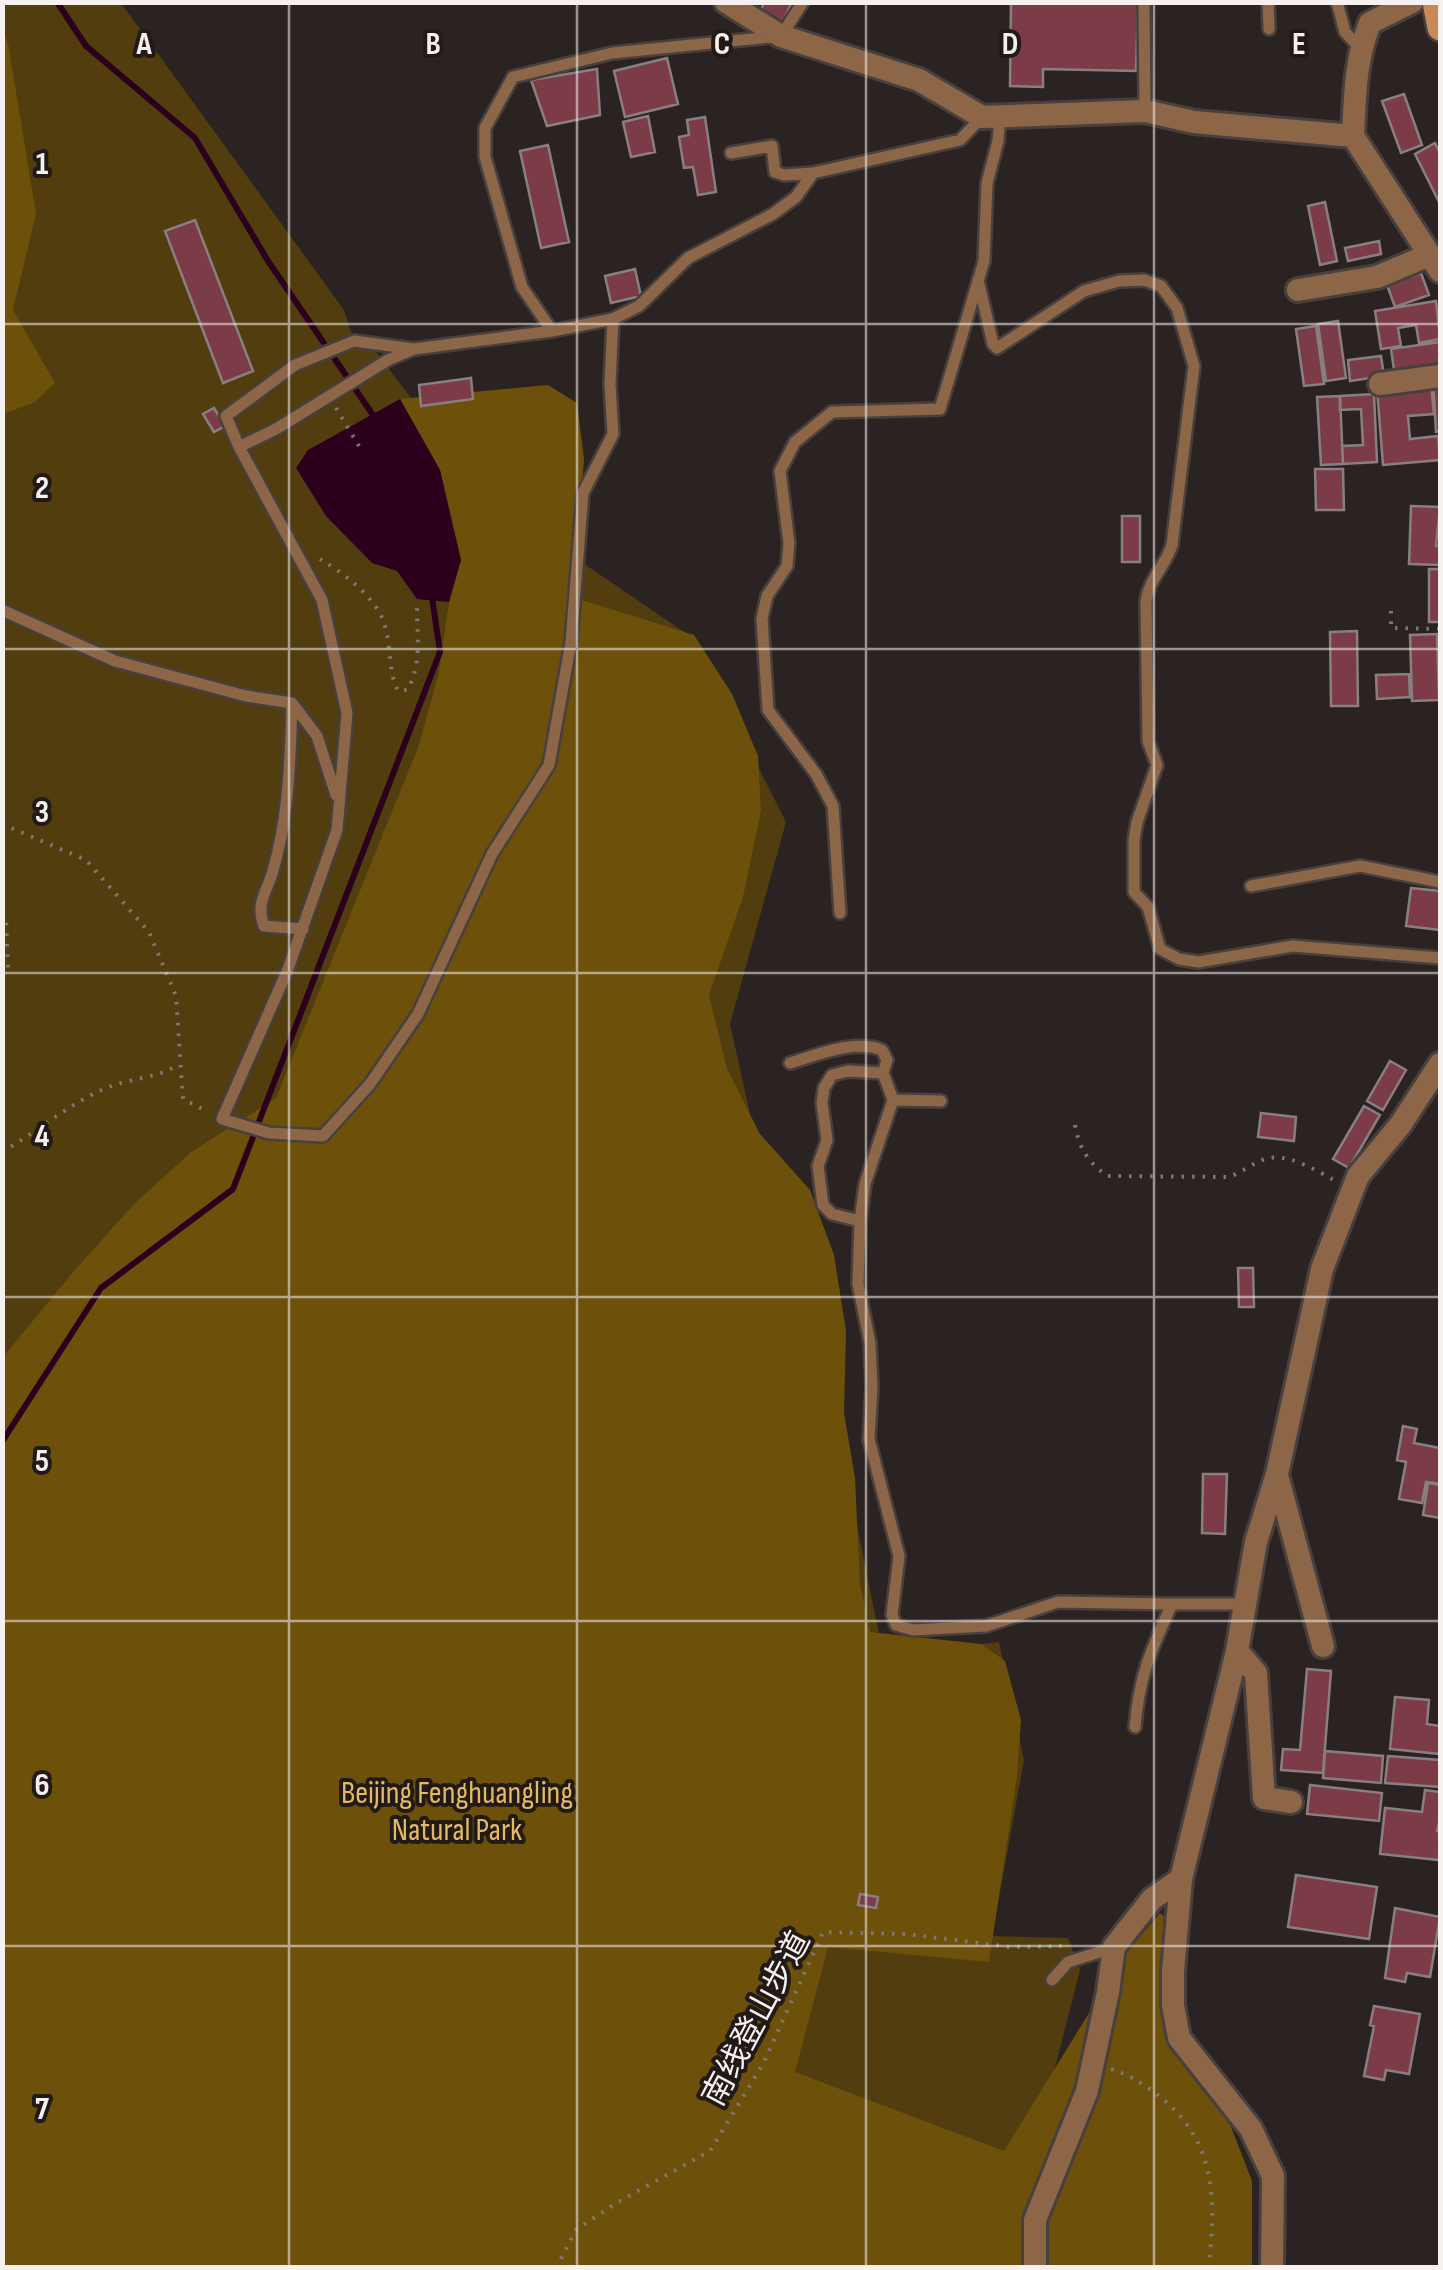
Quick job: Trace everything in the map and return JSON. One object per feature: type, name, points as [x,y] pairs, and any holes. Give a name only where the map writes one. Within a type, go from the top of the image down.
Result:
[{"type":"street","points":[[726,2],[781,36],[919,80],[991,117],[1145,111],[1194,122],[1353,136]]},
{"type":"street","points":[[1298,290],[1435,263],[1353,136],[1360,48],[1370,23],[1412,2]]},
{"type":"street","points":[[1435,2],[1440,28]]},
{"type":"street","points":[[1380,384],[1440,376]]},
{"type":"street","points":[[1272,2268],[1273,2176],[1251,2130],[1179,2038],[1173,1972],[1181,1879],[1248,1604],[1256,1542],[1277,1474],[1322,1269],[1358,1176],[1400,1124],[1440,1064]]},
{"type":"street","points":[[1277,1474],[1323,1646]]},
{"type":"street","points":[[1237,1651],[1256,1673],[1264,1798],[1290,1802]]},
{"type":"street","points":[[1035,2268],[1035,2220],[1087,2091],[1114,1947],[1152,1899],[1181,1879]]},
{"type":"lane","points":[[552,331],[522,287],[485,157],[485,128],[513,77],[612,54],[781,36],[803,2]]},
{"type":"lane","points":[[1144,2],[1145,111]]},
{"type":"lane","points":[[1268,2],[1268,29]]},
{"type":"lane","points":[[1336,2],[1345,32],[1360,48]]},
{"type":"lane","points":[[731,152],[772,146],[775,172],[784,175],[960,140],[991,117],[998,141],[987,183],[984,261],[940,409],[832,412],[794,442],[780,471],[789,543],[787,566],[767,596],[762,619],[768,710],[816,774],[832,806],[840,913]]},
{"type":"lane","points":[[613,319],[613,434],[583,493],[571,642],[549,765],[492,854],[418,1014],[370,1084],[322,1136],[269,1134],[222,1119],[302,929],[337,830],[347,713],[322,600],[226,416],[295,366],[354,341],[414,349],[613,319],[638,306],[688,258],[774,214],[796,197],[813,172]]},
{"type":"lane","points":[[978,280],[993,344],[998,348],[1084,291],[1119,281],[1144,280],[1161,286],[1178,308],[1194,366],[1172,546],[1166,564],[1148,586],[1146,602],[1148,742],[1157,765],[1137,822],[1134,892],[1148,908],[1160,949],[1179,960],[1198,962],[1293,946],[1440,958]]},
{"type":"lane","points":[[239,447],[276,430],[388,360],[414,349]]},
{"type":"lane","points":[[2,610],[115,661],[246,696],[292,703],[317,736],[339,809]]},
{"type":"lane","points":[[292,703],[290,796],[272,872],[258,911],[264,926],[302,929]]},
{"type":"lane","points":[[1252,886],[1360,866],[1440,882]]},
{"type":"lane","points":[[790,1064],[855,1046],[882,1050],[886,1060],[883,1072],[893,1100],[866,1184],[860,1221],[858,1284],[870,1344],[872,1387],[868,1424],[899,1556],[892,1615],[896,1624],[913,1630],[986,1626],[1058,1602],[1248,1604]]},
{"type":"lane","points":[[860,1221],[832,1214],[822,1205],[818,1166],[827,1140],[824,1088],[832,1075],[848,1071],[883,1072]]},
{"type":"lane","points":[[893,1100],[941,1100]]},
{"type":"lane","points":[[1135,1727],[1145,1662],[1172,1604]]},
{"type":"lane","points":[[1052,1980],[1068,1962],[1114,1947]]},
{"type":"path","points":[[329,396],[362,451]]},
{"type":"path","points":[[292,544],[337,569],[368,598],[383,620],[398,691],[411,685],[417,659],[417,608]]},
{"type":"path","points":[[1392,611],[1391,628],[1440,629]]},
{"type":"path","points":[[2,824],[86,860],[149,932],[176,996],[184,1100],[222,1119]]},
{"type":"path","points":[[2,914],[8,950],[8,970],[2,974]]},
{"type":"path","points":[[2,1152],[107,1087],[179,1064]]},
{"type":"path","points":[[1075,1124],[1078,1144],[1092,1165],[1107,1176],[1229,1177],[1266,1158],[1297,1162],[1353,1189]]},
{"type":"path","name":"南线登山步道","points":[[556,2268],[576,2230],[710,2151],[762,2064],[823,1932],[907,1934],[1010,1946],[1068,1946]]},
{"type":"path","points":[[1092,2064],[1141,2081],[1182,2116],[1204,2152],[1213,2190],[1208,2268]]},
{"type":"green space","name":"Beijing Fenghuangling Natural Park","points":[[3,3],[121,3],[344,310],[354,341],[376,352],[430,423],[580,561],[693,638],[786,822],[730,1024],[767,1190],[849,1486],[883,1654],[999,1642],[1024,1760],[992,1936],[1068,1938],[1080,1970],[1027,2177],[3,2268]]},
{"type":"green space","points":[[2,29],[8,43],[36,214],[13,310],[55,383],[35,402],[3,414]]},
{"type":"green space","name":"Beijing Fenghuangling Natural Park","points":[[548,385],[577,403],[584,459],[577,553],[582,600],[694,635],[732,694],[758,756],[761,811],[743,897],[709,995],[727,1069],[760,1134],[810,1190],[834,1255],[846,1331],[844,1413],[855,1478],[860,1584],[870,1632],[981,1644],[1005,1661],[1021,1720],[1017,1776],[989,1962],[828,1947],[795,2072],[1004,2151],[1126,1953],[1160,1913],[1172,1923],[1176,2038],[1223,2106],[1252,2181],[1252,2267],[3,2268],[3,1357],[134,1204],[191,1152],[276,1098],[419,745],[439,672],[449,602],[461,560],[440,470],[400,399]]},
{"type":"shaded area","points":[[400,399],[440,470],[461,560],[449,602],[417,599],[397,571],[372,563],[326,516],[296,468],[308,450]]},
{"type":"building","points":[[764,2],[792,2],[783,22],[760,12]]},
{"type":"building","points":[[1011,2],[1138,2],[1136,71],[1043,69],[1043,87],[1010,86]]},
{"type":"building","points":[[667,58],[678,104],[625,117],[614,71]]},
{"type":"building","points":[[597,69],[600,115],[547,126],[531,80]]},
{"type":"building","points":[[1404,94],[1422,145],[1401,153],[1382,101]]},
{"type":"building","points":[[648,116],[655,152],[631,157],[623,122]]},
{"type":"building","points":[[705,117],[716,192],[698,195],[693,167],[684,168],[679,137],[689,135],[687,120]]},
{"type":"building","points":[[1435,143],[1440,153],[1440,204],[1415,154]]},
{"type":"building","points":[[548,145],[569,242],[541,248],[520,151]]},
{"type":"building","points":[[1325,202],[1337,261],[1320,265],[1308,206]]},
{"type":"building","points":[[195,220],[253,371],[223,383],[165,231]]},
{"type":"building","points":[[1379,241],[1381,254],[1348,261],[1345,248]]},
{"type":"building","points":[[635,269],[641,296],[611,303],[605,276]]},
{"type":"building","points":[[1421,273],[1429,295],[1395,307],[1387,285]]},
{"type":"building","points":[[1436,301],[1440,339],[1419,343],[1416,325],[1398,328],[1401,346],[1381,349],[1375,311]]},
{"type":"building","points":[[1338,321],[1346,378],[1326,381],[1318,324]]},
{"type":"building","points":[[1316,326],[1324,384],[1304,386],[1296,329]]},
{"type":"building","points":[[1440,342],[1440,371],[1395,377],[1391,349]]},
{"type":"building","points":[[1381,356],[1384,376],[1350,381],[1348,360]]},
{"type":"building","points":[[471,378],[473,399],[421,406],[419,385]]},
{"type":"building","points":[[1440,378],[1440,431],[1436,432],[1433,379]]},
{"type":"building","points":[[1431,384],[1434,414],[1408,416],[1410,439],[1438,436],[1440,460],[1383,465],[1377,389]]},
{"type":"building","points":[[1374,394],[1377,462],[1343,464],[1342,446],[1363,445],[1361,409],[1340,410],[1340,396]]},
{"type":"building","points":[[1340,396],[1343,464],[1321,465],[1317,397]]},
{"type":"building","points":[[214,408],[225,426],[214,432],[203,414]]},
{"type":"building","points":[[1315,469],[1343,469],[1344,510],[1316,510]]},
{"type":"building","points":[[1411,506],[1440,507],[1436,546],[1440,546],[1440,565],[1409,564]]},
{"type":"building","points":[[1122,516],[1140,516],[1140,562],[1122,562]]},
{"type":"building","points":[[1429,569],[1440,569],[1440,622],[1429,622]]},
{"type":"building","points":[[1357,631],[1358,706],[1331,706],[1330,632]]},
{"type":"building","points":[[1437,634],[1439,700],[1412,701],[1410,635]]},
{"type":"building","points":[[1409,674],[1410,697],[1377,699],[1376,675]]},
{"type":"building","points":[[1411,888],[1440,891],[1440,930],[1406,926]]},
{"type":"building","points":[[1390,1061],[1406,1070],[1383,1110],[1367,1101]]},
{"type":"building","points":[[1364,1106],[1380,1115],[1349,1168],[1333,1159]]},
{"type":"building","points":[[1261,1113],[1296,1117],[1294,1141],[1258,1137]]},
{"type":"building","points":[[1238,1268],[1253,1268],[1254,1307],[1239,1307]]},
{"type":"building","points":[[1403,1426],[1417,1429],[1414,1443],[1440,1448],[1440,1484],[1426,1482],[1422,1503],[1399,1499],[1406,1462],[1397,1460]]},
{"type":"building","points":[[1203,1474],[1227,1474],[1225,1534],[1202,1533]]},
{"type":"building","points":[[1428,1483],[1440,1485],[1440,1518],[1423,1515]]},
{"type":"building","points":[[1307,1669],[1331,1671],[1323,1773],[1281,1770],[1283,1749],[1300,1750]]},
{"type":"building","points":[[1395,1697],[1429,1700],[1427,1724],[1440,1726],[1440,1754],[1390,1749]]},
{"type":"building","points":[[1325,1751],[1383,1756],[1381,1783],[1323,1778]]},
{"type":"building","points":[[1388,1756],[1440,1760],[1440,1787],[1385,1783]]},
{"type":"building","points":[[1310,1785],[1382,1793],[1379,1821],[1307,1814]]},
{"type":"building","points":[[1425,1790],[1440,1792],[1439,1860],[1380,1854],[1385,1808],[1422,1812]]},
{"type":"building","points":[[1296,1875],[1377,1887],[1369,1939],[1288,1927]]},
{"type":"building","points":[[860,1894],[878,1897],[876,1908],[858,1905]]},
{"type":"building","points":[[1395,1908],[1440,1917],[1430,1977],[1407,1973],[1405,1982],[1385,1978]]},
{"type":"building","points":[[1374,2006],[1420,2014],[1409,2074],[1386,2070],[1384,2080],[1364,2076]]},
{"type":"waterway","points":[[57,2],[86,46],[195,138],[268,261],[375,418]]},
{"type":"waterway","points":[[2,1442],[101,1288],[233,1189],[440,652],[432,597]]}]
